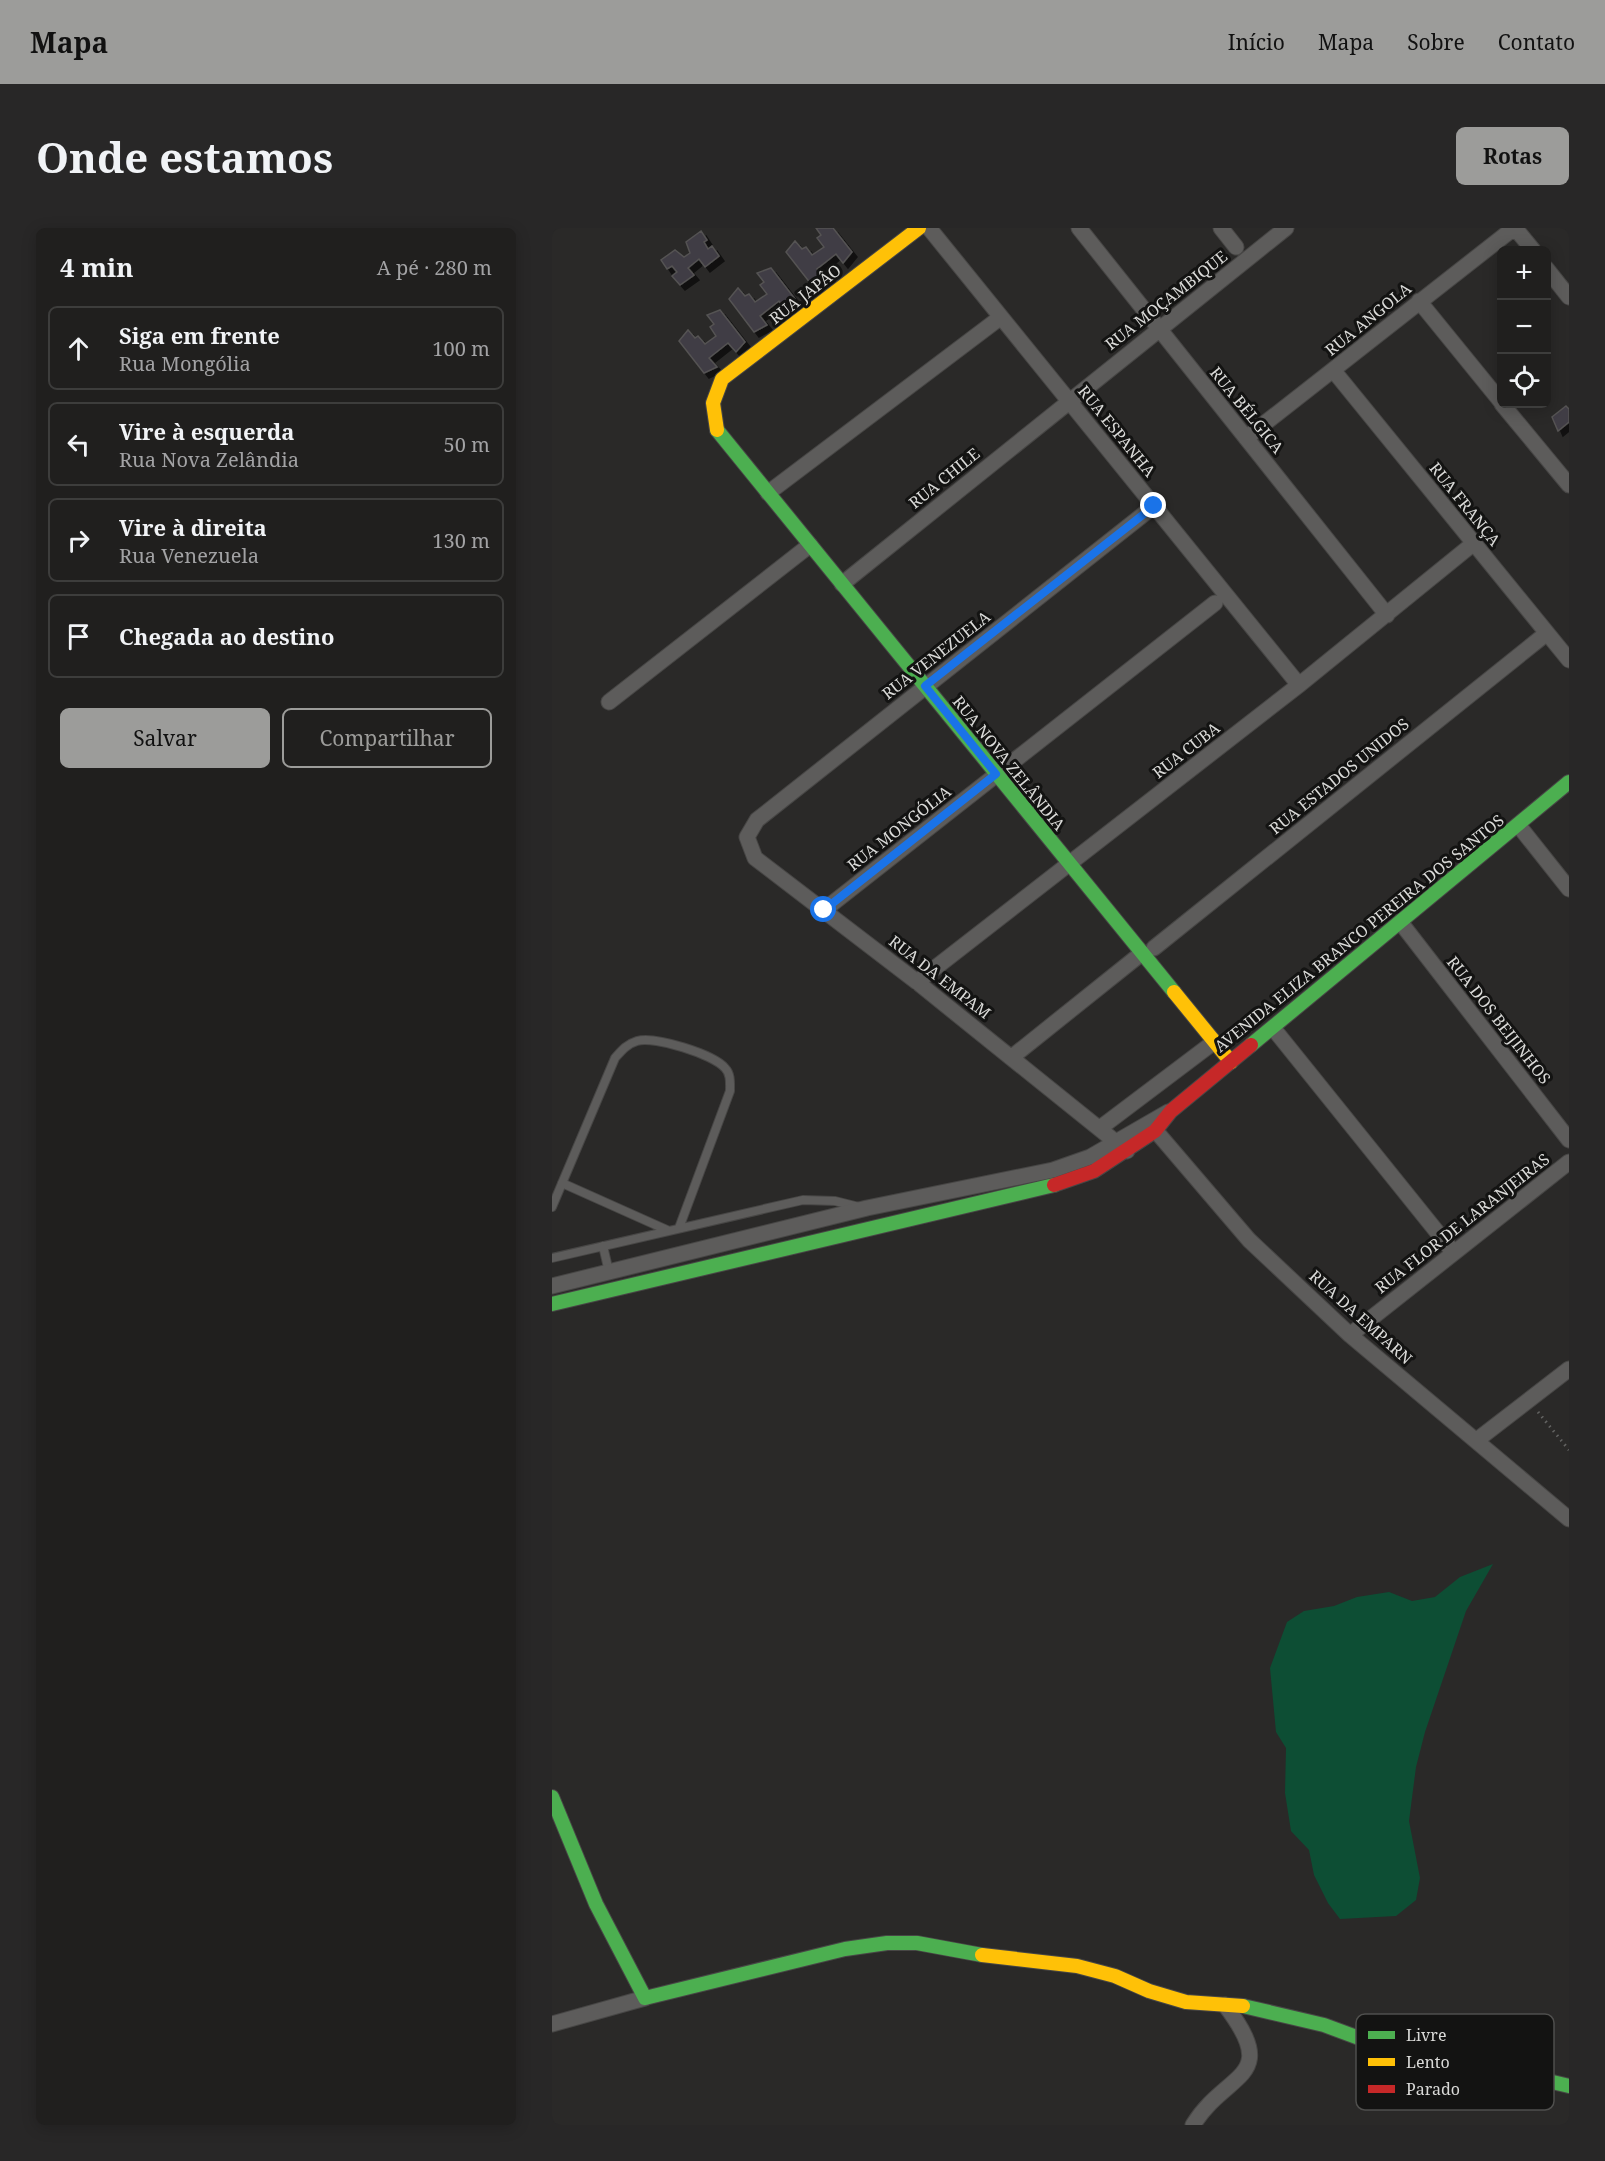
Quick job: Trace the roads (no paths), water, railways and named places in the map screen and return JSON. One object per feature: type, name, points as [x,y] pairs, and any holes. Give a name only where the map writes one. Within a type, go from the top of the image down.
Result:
[{"type":"street","name":"RUA JAPÂO","points":[[716,429],[711,411],[714,390],[722,379],[919,228]]},
{"type":"street","name":"RUA ESPANHA","points":[[929,228],[1299,685]]},
{"type":"street","name":"RUA BÉLGICA","points":[[1079,228],[1387,615]]},
{"type":"street","points":[[1221,228],[1236,247]]},
{"type":"street","name":"RUA MOÇAMBIQUE","points":[[1069,400],[1286,228]]},
{"type":"street","points":[[1514,228],[1530,246]]},
{"type":"street","name":"RUA ANGOLA","points":[[1246,438],[1514,228]]},
{"type":"street","points":[[1551,274],[1569,297]]},
{"type":"street","points":[[1419,301],[1497,397]]},
{"type":"street","points":[[768,493],[1001,317]]},
{"type":"street","name":"RUA FRANÇA","points":[[1333,370],[1569,660]]},
{"type":"street","name":"RUA CHILE","points":[[842,584],[1069,400]]},
{"type":"street","points":[[1506,408],[1567,479]]},
{"type":"street","name":"RUA NOVA ZELÂNDIA","points":[[716,429],[1070,864],[1148,950],[1231,1062]]},
{"type":"street","name":"RUA VENEZUELA","points":[[747,837],[757,820],[1154,506]]},
{"type":"street","name":"RUA CUBA","points":[[917,982],[1299,685],[1474,543]]},
{"type":"street","points":[[609,702],[810,545]]},
{"type":"street","name":"RUA MONGÓLIA","points":[[824,910],[1215,603]]},
{"type":"street","name":"RUA ESTADOS UNIDOS","points":[[1012,1057],[1547,633]]},
{"type":"street","name":"AVENIDA ELIZA BRANCO PEREIRA DOS SANTOS","points":[[552,1286],[867,1208],[1053,1170],[1122,1146],[1152,1127],[1274,1028],[1569,782]]},
{"type":"street","points":[[1519,826],[1569,889]]},
{"type":"street","name":"RUA DA EMPAM","points":[[747,837],[749,849],[755,858],[917,982],[1122,1146]]},
{"type":"street","name":"RUA DOS BEIJINHOS","points":[[1401,923],[1569,1140]]},
{"type":"street","points":[[1274,1028],[1454,1253]]},
{"type":"street","points":[[1100,1128],[1214,1042]]},
{"type":"street","name":"RUA DA EMPARN","points":[[1152,1127],[1249,1240],[1350,1335],[1477,1440],[1514,1476],[1569,1519]]},
{"type":"street","points":[[552,1304],[1051,1186],[1094,1171],[1122,1146]]},
{"type":"street","name":"RUA FLOR DE LARANJEIRAS","points":[[1350,1335],[1569,1162]]},
{"type":"street","points":[[609,1272],[612,1289]]},
{"type":"street","points":[[1477,1440],[1569,1369]]},
{"type":"street","points":[[552,1797],[596,1904],[645,1998]]},
{"type":"street","points":[[552,2024],[645,1998],[845,1949],[887,1943],[917,1943],[996,1957],[1077,1966],[1185,2002],[1249,2006],[1311,2021],[1356,2037]]},
{"type":"street","points":[[1193,2125],[1240,2075],[1251,2054],[1249,2042],[1224,2005]]},
{"type":"street","points":[[1554,2082],[1569,2086]]},
{"type":"lane","points":[[552,1206],[615,1058],[626,1046],[640,1040],[697,1052],[725,1067],[730,1076],[730,1090],[679,1228]]},
{"type":"lane","points":[[562,1184],[667,1230]]},
{"type":"lane","points":[[552,1258],[803,1200],[835,1201],[867,1208]]},
{"type":"lane","points":[[603,1246],[609,1272]]}]
